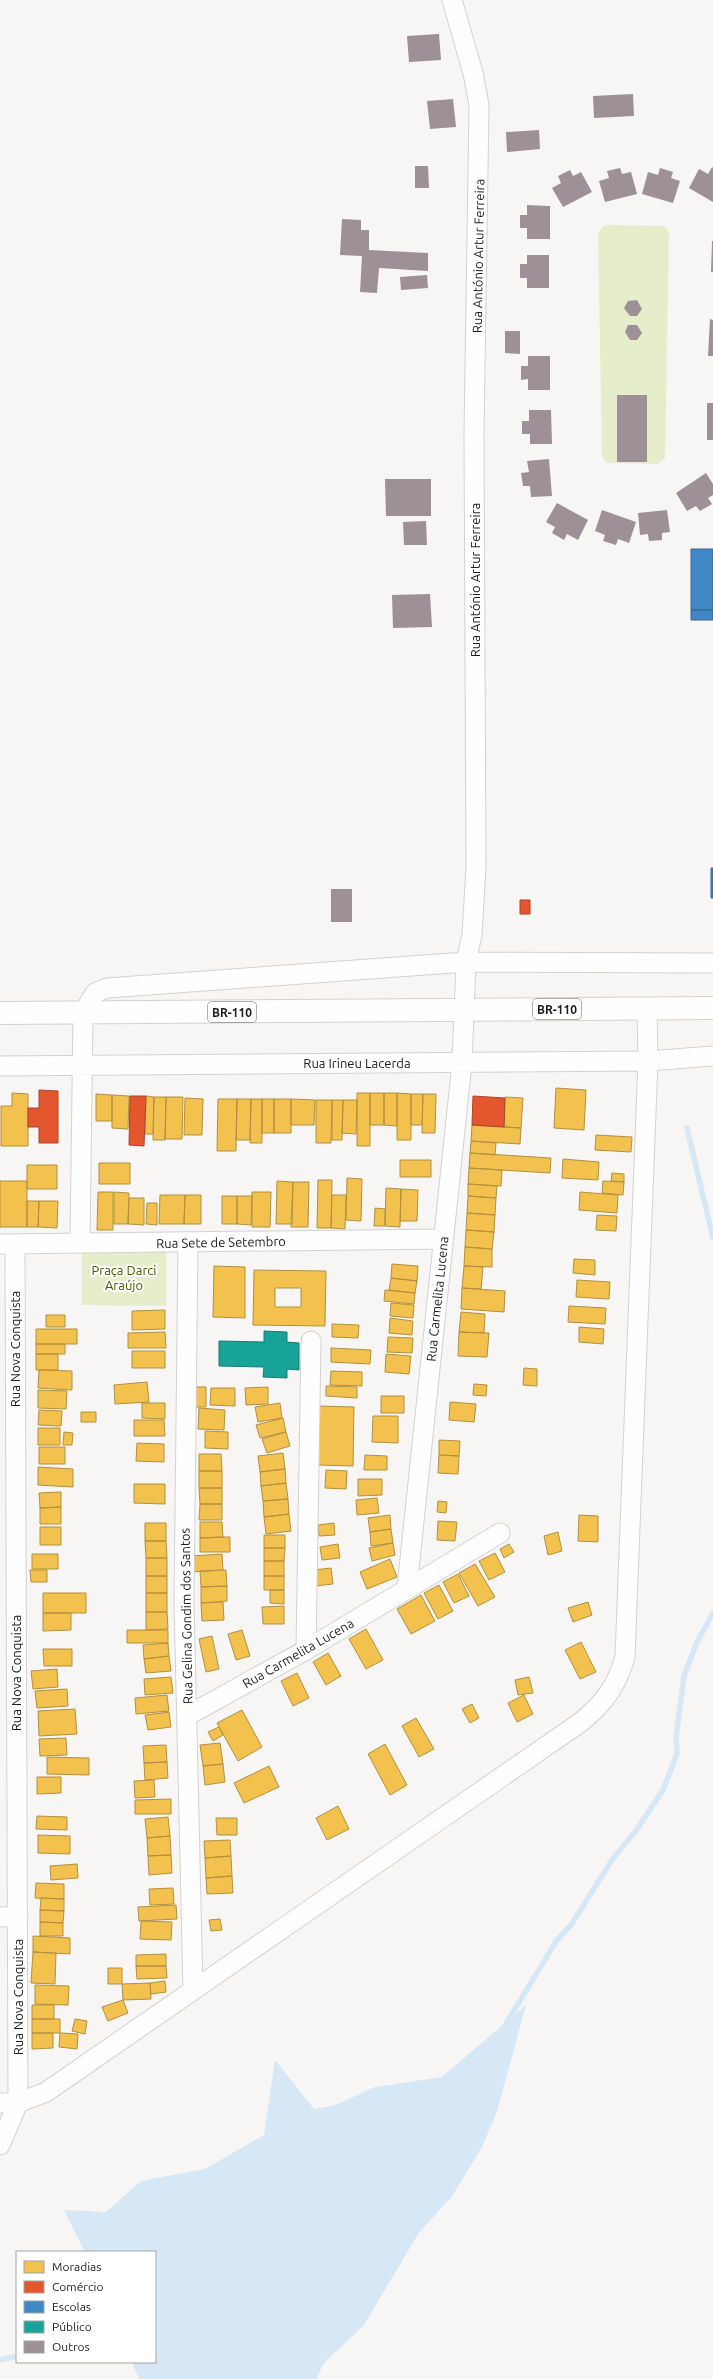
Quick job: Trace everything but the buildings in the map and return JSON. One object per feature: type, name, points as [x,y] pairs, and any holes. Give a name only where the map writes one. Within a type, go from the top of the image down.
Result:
[{"type":"main road","name":"BR-110","points":[[0,1013],[713,1008]]},
{"type":"street","name":"Rua António Artur Ferreira","points":[[452,0],[473,72],[479,105],[480,150],[474,434],[476,868],[472,935],[466,962],[464,1010]]},
{"type":"street","points":[[80,1242],[83,1013],[95,993],[107,988],[121,986],[466,962],[713,963]]},
{"type":"street","points":[[0,2145],[9,2103],[46,2092],[581,1722],[600,1706],[620,1675],[625,1657],[649,1008]]},
{"type":"street","name":"Rua Carmelita Lucena","points":[[408,1588],[462,1063],[464,1010]]},
{"type":"street","name":"Rua Irineu Lacerda","points":[[0,1066],[82,1064],[648,1061],[713,1056]]},
{"type":"street","name":"Rua Sete de Setembro","points":[[7,1244],[443,1239]]},
{"type":"street","name":"Rua Gelina Gondim dos Santos","points":[[188,1243],[184,1593],[193,1990]]},
{"type":"street","name":"Rua Nova Conquista","points":[[7,1244],[9,2103]]},
{"type":"street","points":[[306,1650],[311,1341]]},
{"type":"street","name":"Rua Carmelita Lucena","points":[[187,1716],[306,1650],[500,1533]]},
{"type":"green space","points":[[605,225],[664,226],[669,233],[665,458],[658,464],[607,463],[602,457],[598,232]]},
{"type":"green space","name":"Praça Darci Araújo","points":[[82,1249],[166,1250],[166,1306],[82,1305]]},
{"type":"water","points":[[526,2005],[497,2112],[481,2149],[452,2196],[418,2234],[364,2325],[324,2363],[316,2379],[139,2379],[132,2363],[156,2363],[156,2251],[84,2251],[64,2210],[106,2212],[141,2181],[205,2169],[264,2135],[275,2060],[314,2109],[336,2105],[375,2087],[442,2077]]},
{"type":"waterway","points":[[687,1128],[713,1238]]},
{"type":"waterway","points":[[504,2027],[557,1940],[571,1925],[612,1860],[635,1832],[663,1790],[677,1754],[676,1737],[684,1676],[697,1642],[713,1613]]},
{"type":"waterway","points":[[0,2360],[16,2356]]}]
